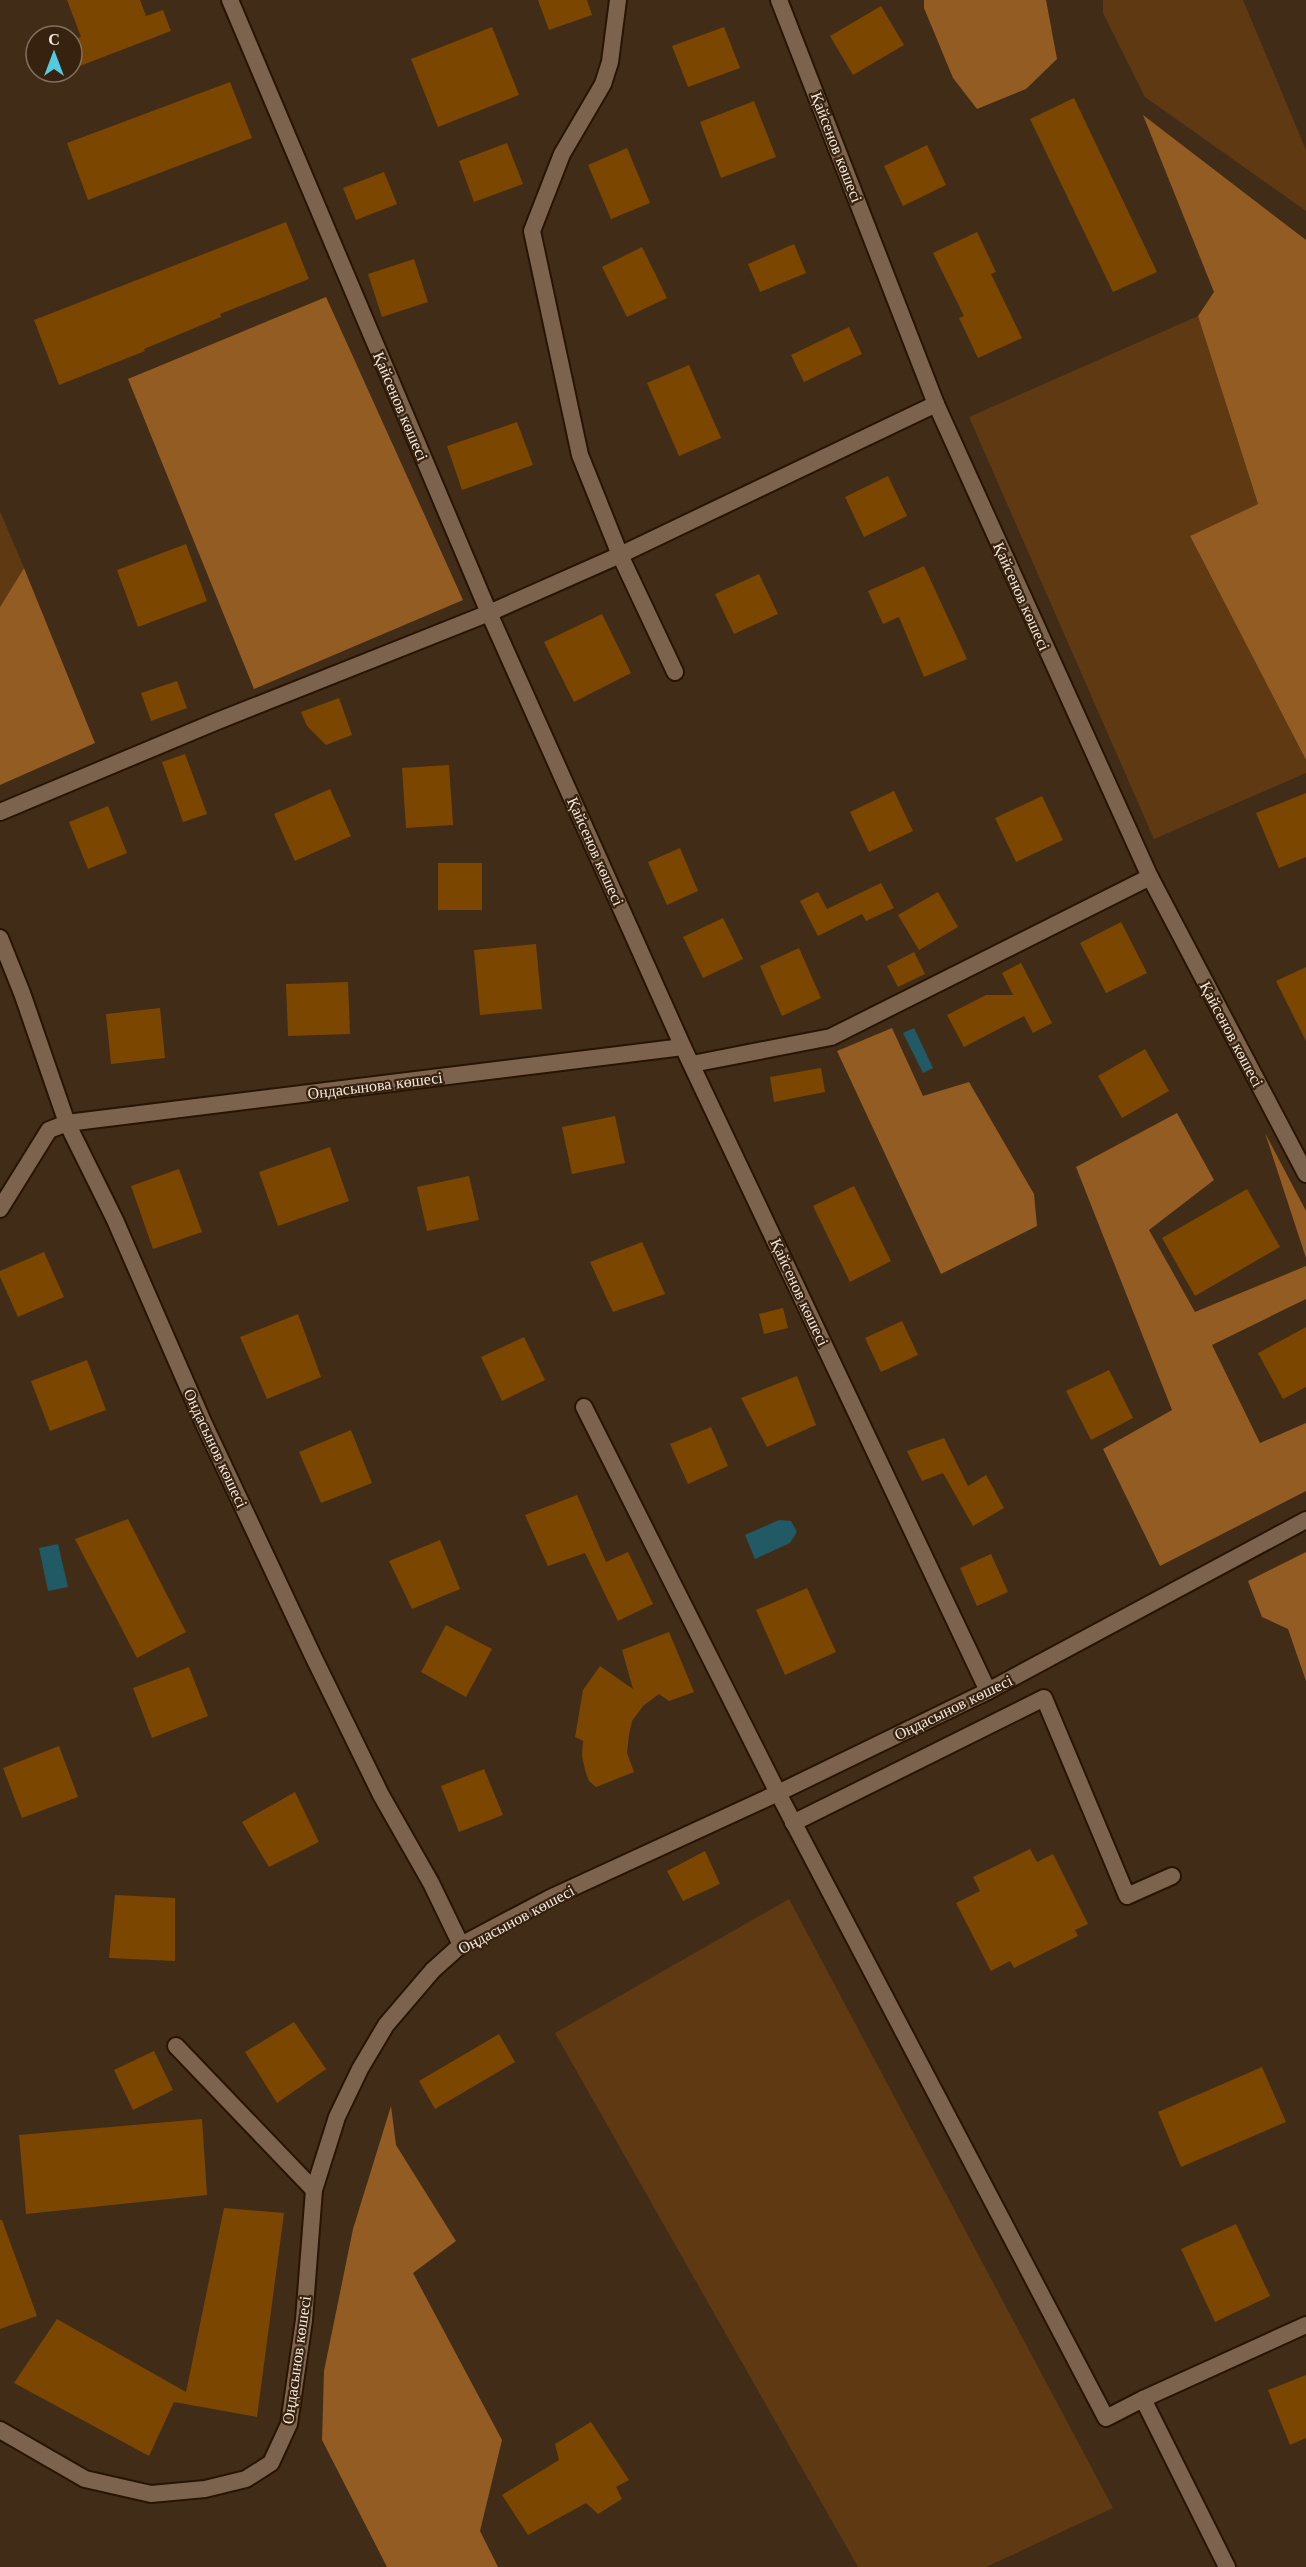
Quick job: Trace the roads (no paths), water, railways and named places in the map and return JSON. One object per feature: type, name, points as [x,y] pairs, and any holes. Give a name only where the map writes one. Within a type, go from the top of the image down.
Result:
[{"type":"street","name":"Қайсенов көшесі","points":[[230,0],[489,613],[683,1047],[988,1691]]},
{"type":"street","points":[[618,0],[610,62],[603,84],[562,154],[532,231],[580,454],[620,555],[675,672]]},
{"type":"street","name":"Қайсенов көшесі","points":[[779,0],[936,404],[1150,877],[1306,1174]]},
{"type":"street","points":[[0,812],[215,722],[489,613],[620,555],[936,404]]},
{"type":"street","points":[[692,1065],[831,1037],[1150,877]]},
{"type":"street","name":"Ондасынов көшесі","points":[[0,938],[22,993],[67,1122],[115,1220],[204,1424],[381,1795],[431,1883],[461,1945]]},
{"type":"street","name":"Ондасынова көшесі","points":[[67,1122],[683,1047]]},
{"type":"street","points":[[0,1209],[49,1130],[67,1122]]},
{"type":"street","points":[[584,1407],[778,1793],[1106,2418],[1306,2325]]},
{"type":"street","name":"Оңдасынов көшесі","points":[[0,2430],[85,2479],[151,2494],[205,2489],[246,2479],[272,2463],[289,2424],[304,2320],[314,2190],[337,2117],[360,2069],[386,2025],[433,1970],[461,1945],[550,1898],[778,1793],[988,1691],[1306,1520]]},
{"type":"street","points":[[793,1822],[1044,1698],[1127,1896],[1172,1876]]},
{"type":"street","points":[[176,2046],[314,2190]]},
{"type":"street","points":[[1143,2399],[1227,2567]]},
{"type":"water","points":[[914,1028],[933,1068],[923,1073],[903,1033]]},
{"type":"water","points":[[779,1520],[791,1521],[797,1532],[790,1543],[755,1559],[745,1535]]},
{"type":"water","points":[[58,1544],[68,1587],[48,1591],[39,1548]]}]
